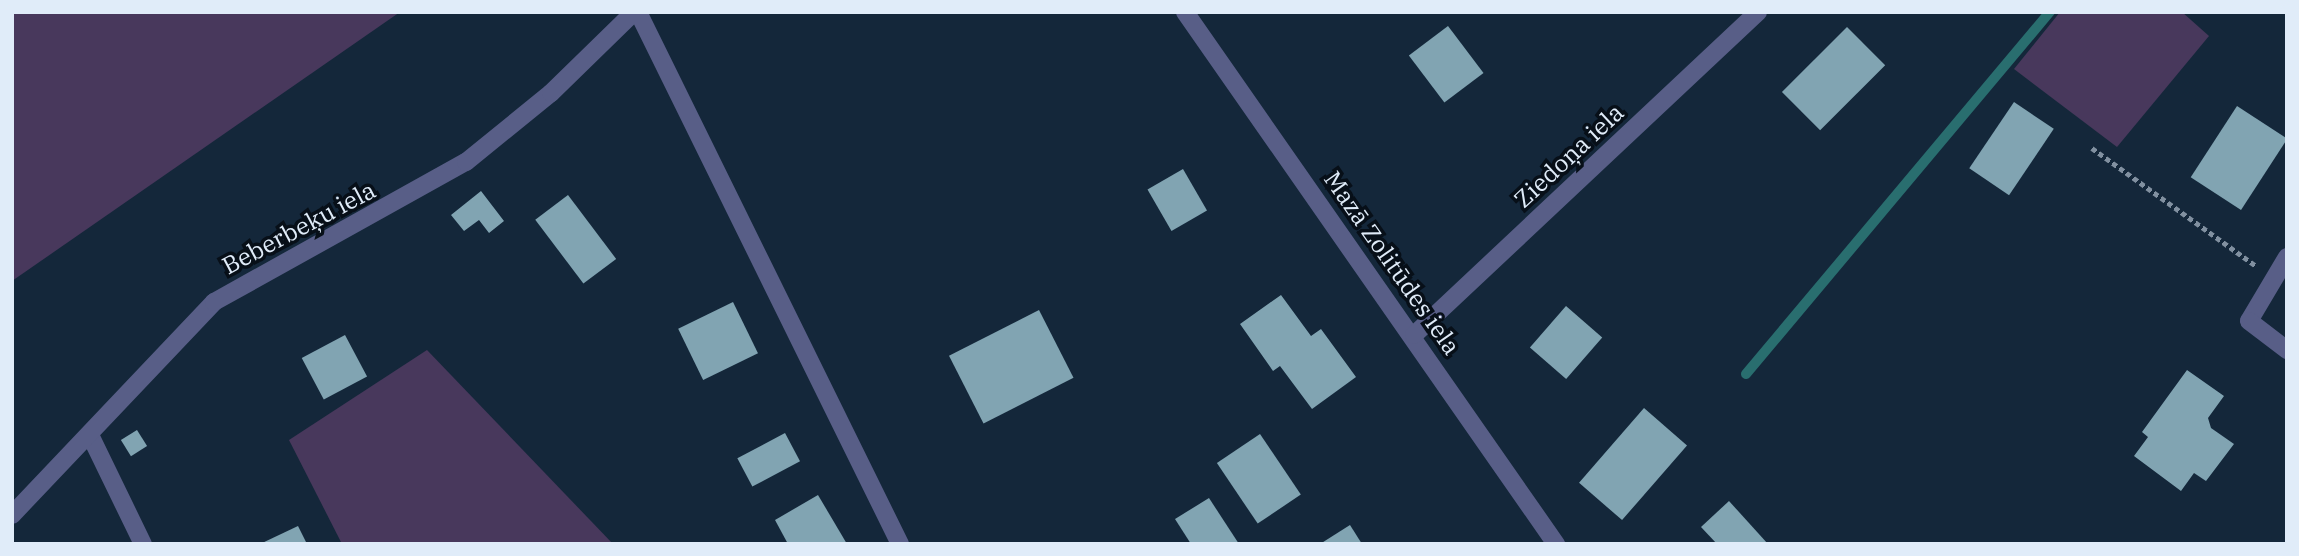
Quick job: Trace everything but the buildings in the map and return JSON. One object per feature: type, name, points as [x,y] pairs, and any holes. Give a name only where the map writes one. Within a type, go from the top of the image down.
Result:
[{"type":"street","name":"Beberbeķu iela","points":[[12,515],[90,435],[174,340],[214,303],[466,162],[551,93],[636,12]]},
{"type":"street","points":[[636,12],[900,544]]},
{"type":"street","name":"Mazā Zolitūdes iela","points":[[1185,12],[1414,335],[1556,544]]},
{"type":"street","name":"Ziedoņa iela","points":[[1414,335],[1758,12]]},
{"type":"street","points":[[2287,257],[2249,321],[2287,350]]},
{"type":"street","points":[[90,435],[143,544]]},
{"type":"path","points":[[2092,148],[2220,243],[2274,275]]},
{"type":"shaded area","points":[[12,12],[400,12],[12,281]]},
{"type":"shaded area","points":[[2060,12],[2182,12],[2209,36],[2117,147],[2014,69]]},
{"type":"shaded area","points":[[427,350],[613,544],[342,544],[289,440]]},
{"type":"waterway","points":[[1746,374],[2050,12]]}]
